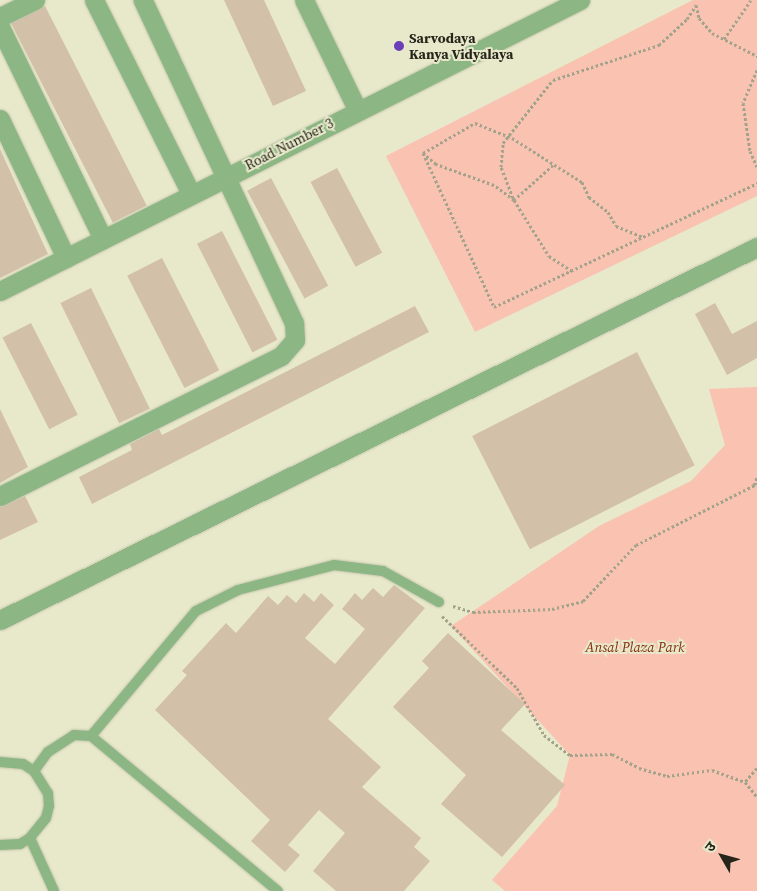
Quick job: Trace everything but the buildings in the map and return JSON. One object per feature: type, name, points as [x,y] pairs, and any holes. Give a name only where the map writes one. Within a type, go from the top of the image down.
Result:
[{"type":"street","points":[[0,17],[35,0]]},
{"type":"street","points":[[94,0],[191,194]]},
{"type":"street","points":[[304,0],[357,109]]},
{"type":"street","name":"Road Number 3","points":[[0,291],[357,109],[580,0]]},
{"type":"street","points":[[0,496],[281,356],[295,340],[294,323],[150,2]]},
{"type":"street","points":[[0,27],[103,239]]},
{"type":"street","points":[[0,119],[66,258]]},
{"type":"street","points":[[0,620],[757,247]]},
{"type":"lane","points":[[92,736],[196,611],[238,590],[334,565],[383,571],[439,607]]},
{"type":"lane","points":[[34,771],[48,752],[74,735],[92,736],[278,891]]},
{"type":"lane","points":[[0,762],[23,764],[34,771],[48,793],[49,806],[46,818],[30,838],[20,844],[0,845]]},
{"type":"lane","points":[[30,838],[54,891]]},
{"type":"path","points":[[724,39],[752,0]]},
{"type":"path","points":[[573,271],[549,256],[514,200],[501,167],[507,136],[554,80],[659,45],[687,19],[696,5],[699,18],[724,39],[757,56]]},
{"type":"path","points":[[757,70],[743,103],[750,151],[757,167]]},
{"type":"path","points":[[423,153],[448,142],[475,124],[507,136],[582,182],[589,197],[608,212],[616,226],[643,238]]},
{"type":"path","points":[[423,153],[436,164],[494,185],[514,200]]},
{"type":"path","points":[[423,153],[494,308],[757,183]]},
{"type":"path","points":[[514,200],[553,164]]},
{"type":"path","points":[[439,607],[473,612],[552,609],[583,601],[636,546],[755,485],[757,477]]},
{"type":"path","points":[[439,607],[517,688],[544,734],[570,755],[612,754],[639,768],[667,776],[712,770],[745,782],[757,797]]},
{"type":"path","points":[[745,782],[757,768]]},
{"type":"green space","points":[[693,0],[757,0],[757,196],[475,332],[386,156]]},
{"type":"green space","name":"Ansal Plaza Park","points":[[757,387],[757,891],[505,891],[492,880],[557,806],[570,755],[451,626],[599,526],[691,481],[725,445],[709,389]]},
{"type":"place","name":"Sarvodaya Kanya Vidyalaya","points":[[399,46]]}]
